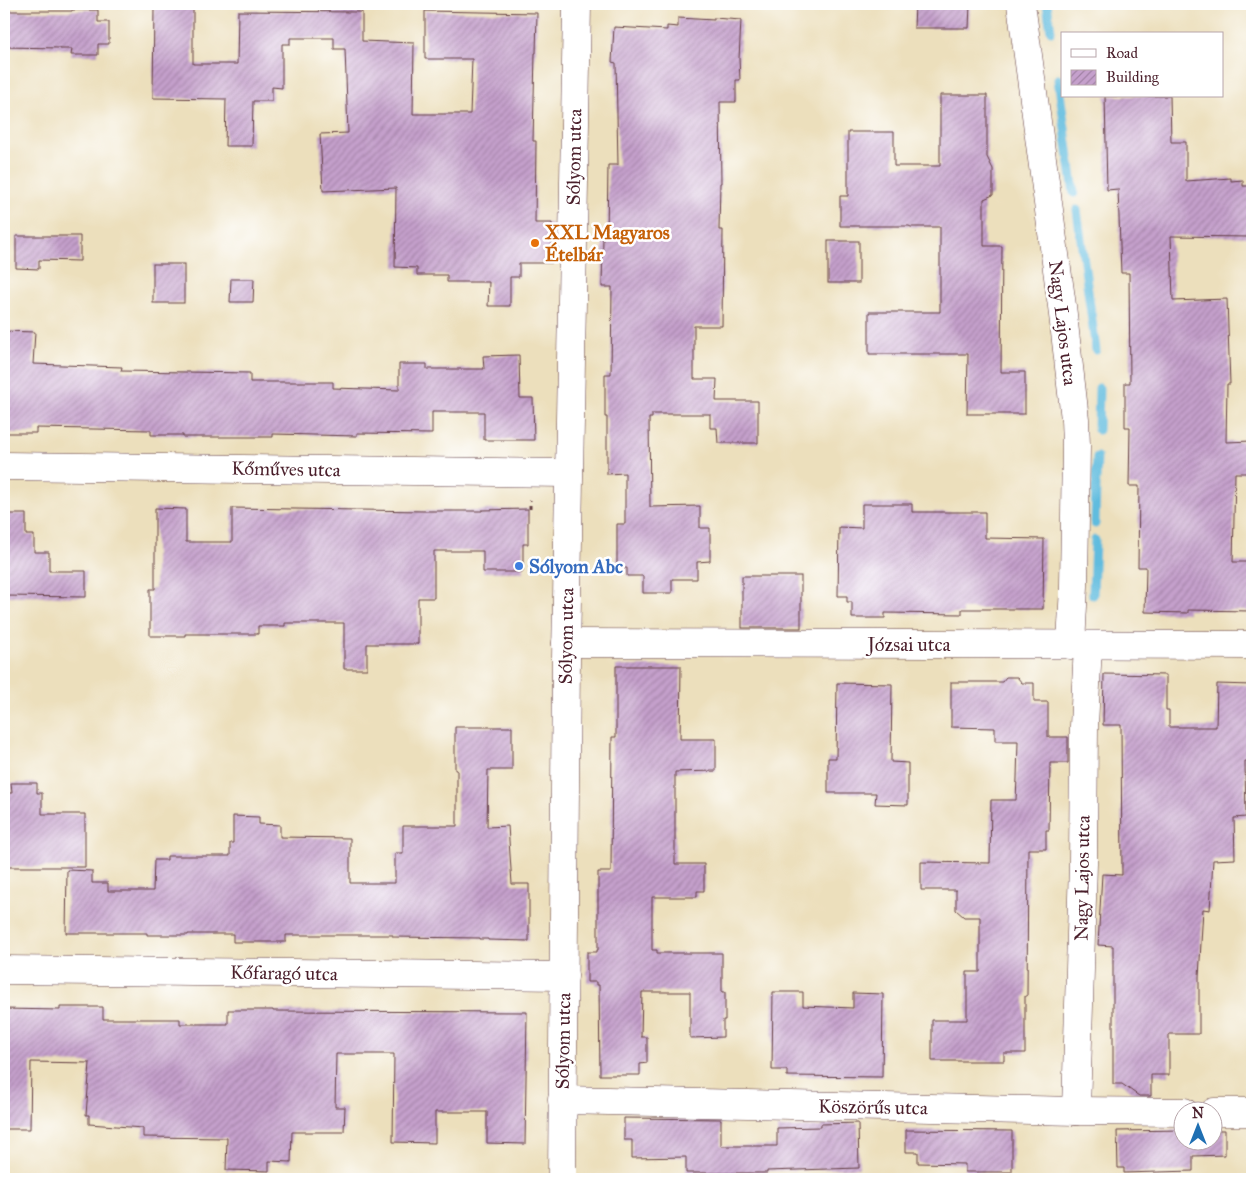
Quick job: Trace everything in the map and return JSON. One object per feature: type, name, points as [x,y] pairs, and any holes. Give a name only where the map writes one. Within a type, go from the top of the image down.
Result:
[{"type":"street","name":"Sólyom utca","points":[[562,1179],[568,473],[576,4]]},
{"type":"street","name":"Nagy Lajos utca","points":[[1021,4],[1075,420],[1074,586],[1084,726],[1083,863],[1076,1111]]},
{"type":"street","name":"Kőműves utca","points":[[4,466],[568,473]]},
{"type":"street","name":"Józsai utca","points":[[566,643],[1252,645]]},
{"type":"street","name":"Kőfaragó utca","points":[[4,970],[564,976]]},
{"type":"street","name":"Köszörűs utca","points":[[562,1100],[1174,1112]]},
{"type":"street","points":[[1224,1112],[1252,1112]]},
{"type":"building","points":[[915,4],[970,4],[969,28],[914,28]]},
{"type":"building","points":[[154,8],[193,9],[193,64],[237,64],[238,11],[362,12],[362,41],[414,43],[413,114],[470,114],[472,59],[425,59],[425,11],[537,13],[533,141],[536,141],[535,223],[552,223],[552,263],[519,263],[519,277],[510,277],[510,306],[488,306],[489,282],[447,282],[447,275],[417,275],[417,268],[395,267],[396,188],[323,191],[320,134],[348,133],[345,49],[334,49],[334,38],[290,38],[290,44],[282,44],[282,88],[272,87],[272,101],[253,101],[252,146],[225,146],[226,99],[153,98]]},
{"type":"building","points":[[98,10],[98,22],[109,22],[109,44],[98,44],[98,55],[71,55],[72,49],[4,47],[4,11]]},
{"type":"building","points":[[678,18],[741,20],[740,80],[736,80],[736,102],[720,102],[721,183],[719,230],[723,230],[722,326],[694,326],[694,379],[717,379],[716,401],[758,401],[758,443],[718,443],[717,428],[710,428],[710,414],[652,414],[652,418],[649,418],[650,507],[700,506],[700,528],[710,528],[710,561],[697,562],[697,579],[672,579],[672,593],[643,593],[643,576],[627,576],[627,568],[617,568],[617,524],[625,524],[625,473],[607,474],[605,374],[611,374],[612,287],[602,287],[603,236],[607,237],[608,165],[618,165],[616,63],[612,62],[614,27],[667,30],[667,26],[678,27]]},
{"type":"building","points":[[940,95],[987,95],[987,157],[993,169],[993,195],[984,199],[984,246],[1002,246],[1001,372],[1025,372],[1025,414],[967,414],[968,354],[869,354],[869,312],[940,312],[940,227],[840,226],[840,196],[848,196],[848,132],[894,132],[894,166],[940,166]]},
{"type":"building","points":[[1105,98],[1170,98],[1171,142],[1186,142],[1186,181],[1231,178],[1231,181],[1243,180],[1243,186],[1249,186],[1249,237],[1171,236],[1173,301],[1227,299],[1230,384],[1227,384],[1226,442],[1252,441],[1252,473],[1235,473],[1233,562],[1252,562],[1252,611],[1188,610],[1188,613],[1145,612],[1146,567],[1138,567],[1139,486],[1129,486],[1130,427],[1125,427],[1125,383],[1130,383],[1129,273],[1121,273],[1118,189],[1107,190]]},
{"type":"building","points":[[16,236],[80,236],[80,261],[39,260],[39,269],[16,268]]},
{"type":"building","points":[[828,241],[859,241],[859,283],[828,283]]},
{"type":"building","points":[[153,264],[184,264],[184,303],[153,303]]},
{"type":"building","points":[[231,279],[254,279],[253,302],[230,302]]},
{"type":"building","points":[[4,331],[35,332],[33,364],[122,367],[121,371],[250,373],[250,382],[333,382],[333,388],[399,390],[399,364],[427,364],[427,369],[484,369],[483,356],[519,355],[520,398],[533,398],[534,440],[484,440],[484,412],[432,412],[432,434],[357,433],[357,436],[273,434],[273,437],[183,437],[183,435],[151,435],[151,430],[36,428],[36,433],[4,433]]},
{"type":"building","points":[[862,504],[912,504],[912,512],[985,512],[985,538],[1044,539],[1043,609],[962,609],[962,614],[885,613],[885,618],[852,618],[852,602],[847,602],[847,596],[838,596],[839,527],[862,528]]},
{"type":"building","points":[[155,508],[186,509],[186,542],[232,542],[232,508],[424,511],[528,509],[528,544],[523,544],[523,572],[483,572],[483,551],[434,551],[434,598],[418,598],[418,644],[367,644],[367,669],[344,669],[344,623],[285,623],[285,626],[258,626],[258,634],[150,636],[150,589],[155,589]]},
{"type":"building","points":[[4,514],[26,514],[26,535],[34,535],[34,552],[49,552],[49,571],[86,571],[86,597],[4,596]]},
{"type":"building","points":[[742,576],[801,576],[801,628],[742,628]]},
{"type":"building","points":[[616,666],[681,666],[680,739],[716,739],[716,771],[675,772],[675,864],[704,864],[704,891],[697,891],[697,897],[652,897],[652,950],[657,950],[657,953],[722,953],[722,992],[725,992],[723,1037],[690,1038],[690,992],[642,992],[641,1037],[647,1037],[647,1063],[640,1064],[640,1075],[600,1075],[599,985],[596,985],[596,982],[587,982],[587,952],[597,952],[598,950],[598,872],[611,872],[612,737],[616,737]]},
{"type":"building","points":[[1104,674],[1166,675],[1166,710],[1169,710],[1169,727],[1216,727],[1217,684],[1252,685],[1252,761],[1245,761],[1246,817],[1234,818],[1235,859],[1213,860],[1210,910],[1203,909],[1199,977],[1199,1034],[1169,1034],[1169,1075],[1151,1075],[1151,1096],[1139,1096],[1122,1084],[1113,1084],[1113,946],[1098,945],[1102,874],[1122,875],[1121,725],[1103,725]]},
{"type":"building","points":[[1006,677],[1017,677],[1022,683],[1034,683],[1034,702],[1048,702],[1048,737],[1068,737],[1068,763],[1050,763],[1049,830],[1046,830],[1046,849],[1028,849],[1025,1053],[1004,1053],[1004,1061],[932,1061],[932,1020],[967,1020],[967,972],[980,972],[980,917],[964,917],[956,910],[956,890],[921,890],[921,862],[990,863],[991,800],[1016,800],[1018,741],[995,741],[995,728],[951,727],[951,682],[1002,682]]},
{"type":"building","points":[[837,683],[892,684],[891,762],[908,763],[908,805],[875,804],[876,793],[828,793],[828,758],[836,758]]},
{"type":"building","points":[[455,727],[512,727],[512,770],[488,770],[487,827],[508,826],[512,884],[529,884],[529,941],[488,940],[480,938],[393,937],[393,935],[286,935],[286,942],[233,942],[233,934],[147,935],[147,933],[66,933],[67,870],[92,871],[92,883],[108,883],[108,891],[153,891],[154,860],[167,860],[167,856],[230,856],[230,843],[233,843],[233,816],[259,817],[259,824],[280,825],[280,837],[350,838],[350,883],[395,883],[395,853],[403,853],[403,826],[457,826]]},
{"type":"building","points":[[11,783],[37,783],[37,793],[42,793],[42,814],[85,814],[85,867],[4,867],[5,793],[12,793]]},
{"type":"building","points":[[773,992],[803,992],[803,1006],[853,1008],[853,993],[883,994],[882,1077],[787,1076],[787,1070],[772,1070]]},
{"type":"building","points":[[60,1007],[103,1007],[103,1019],[180,1019],[180,1024],[228,1024],[228,1010],[527,1012],[525,1144],[487,1143],[487,1112],[435,1112],[435,1143],[393,1142],[394,1054],[336,1054],[335,1107],[345,1107],[344,1132],[292,1132],[291,1162],[269,1161],[269,1171],[226,1170],[227,1138],[143,1137],[143,1128],[89,1124],[89,1115],[86,1115],[90,1063],[31,1062],[30,1129],[4,1129],[4,1009],[60,1010]]},
{"type":"building","points":[[624,1118],[721,1119],[721,1146],[777,1146],[777,1128],[821,1127],[821,1124],[858,1123],[859,1168],[767,1171],[767,1173],[686,1173],[686,1157],[632,1158],[632,1140],[624,1140]]},
{"type":"building","points":[[906,1130],[1012,1131],[1012,1172],[965,1172],[965,1164],[918,1163],[918,1152],[906,1152]]},
{"type":"building","points":[[1174,1130],[1174,1150],[1224,1150],[1225,1130],[1225,1155],[1193,1156],[1193,1171],[1124,1173],[1124,1168],[1118,1168],[1117,1131]]},
{"type":"waterway","points":[[1047,4],[1051,31]]},
{"type":"waterway","points":[[1058,79],[1074,193]]},
{"type":"waterway","points":[[1077,210],[1096,350]]},
{"type":"waterway","points":[[1098,430],[1099,388]]},
{"type":"waterway","points":[[1096,480],[1097,457]]},
{"type":"waterway","points":[[1095,524],[1096,485]]},
{"type":"waterway","points":[[1093,595],[1095,540]]},
{"type":"place","name":"XXL Magyaros Ételbár","points":[[535,243]]},
{"type":"place","name":"Sólyom Abc","points":[[519,566]]}]
